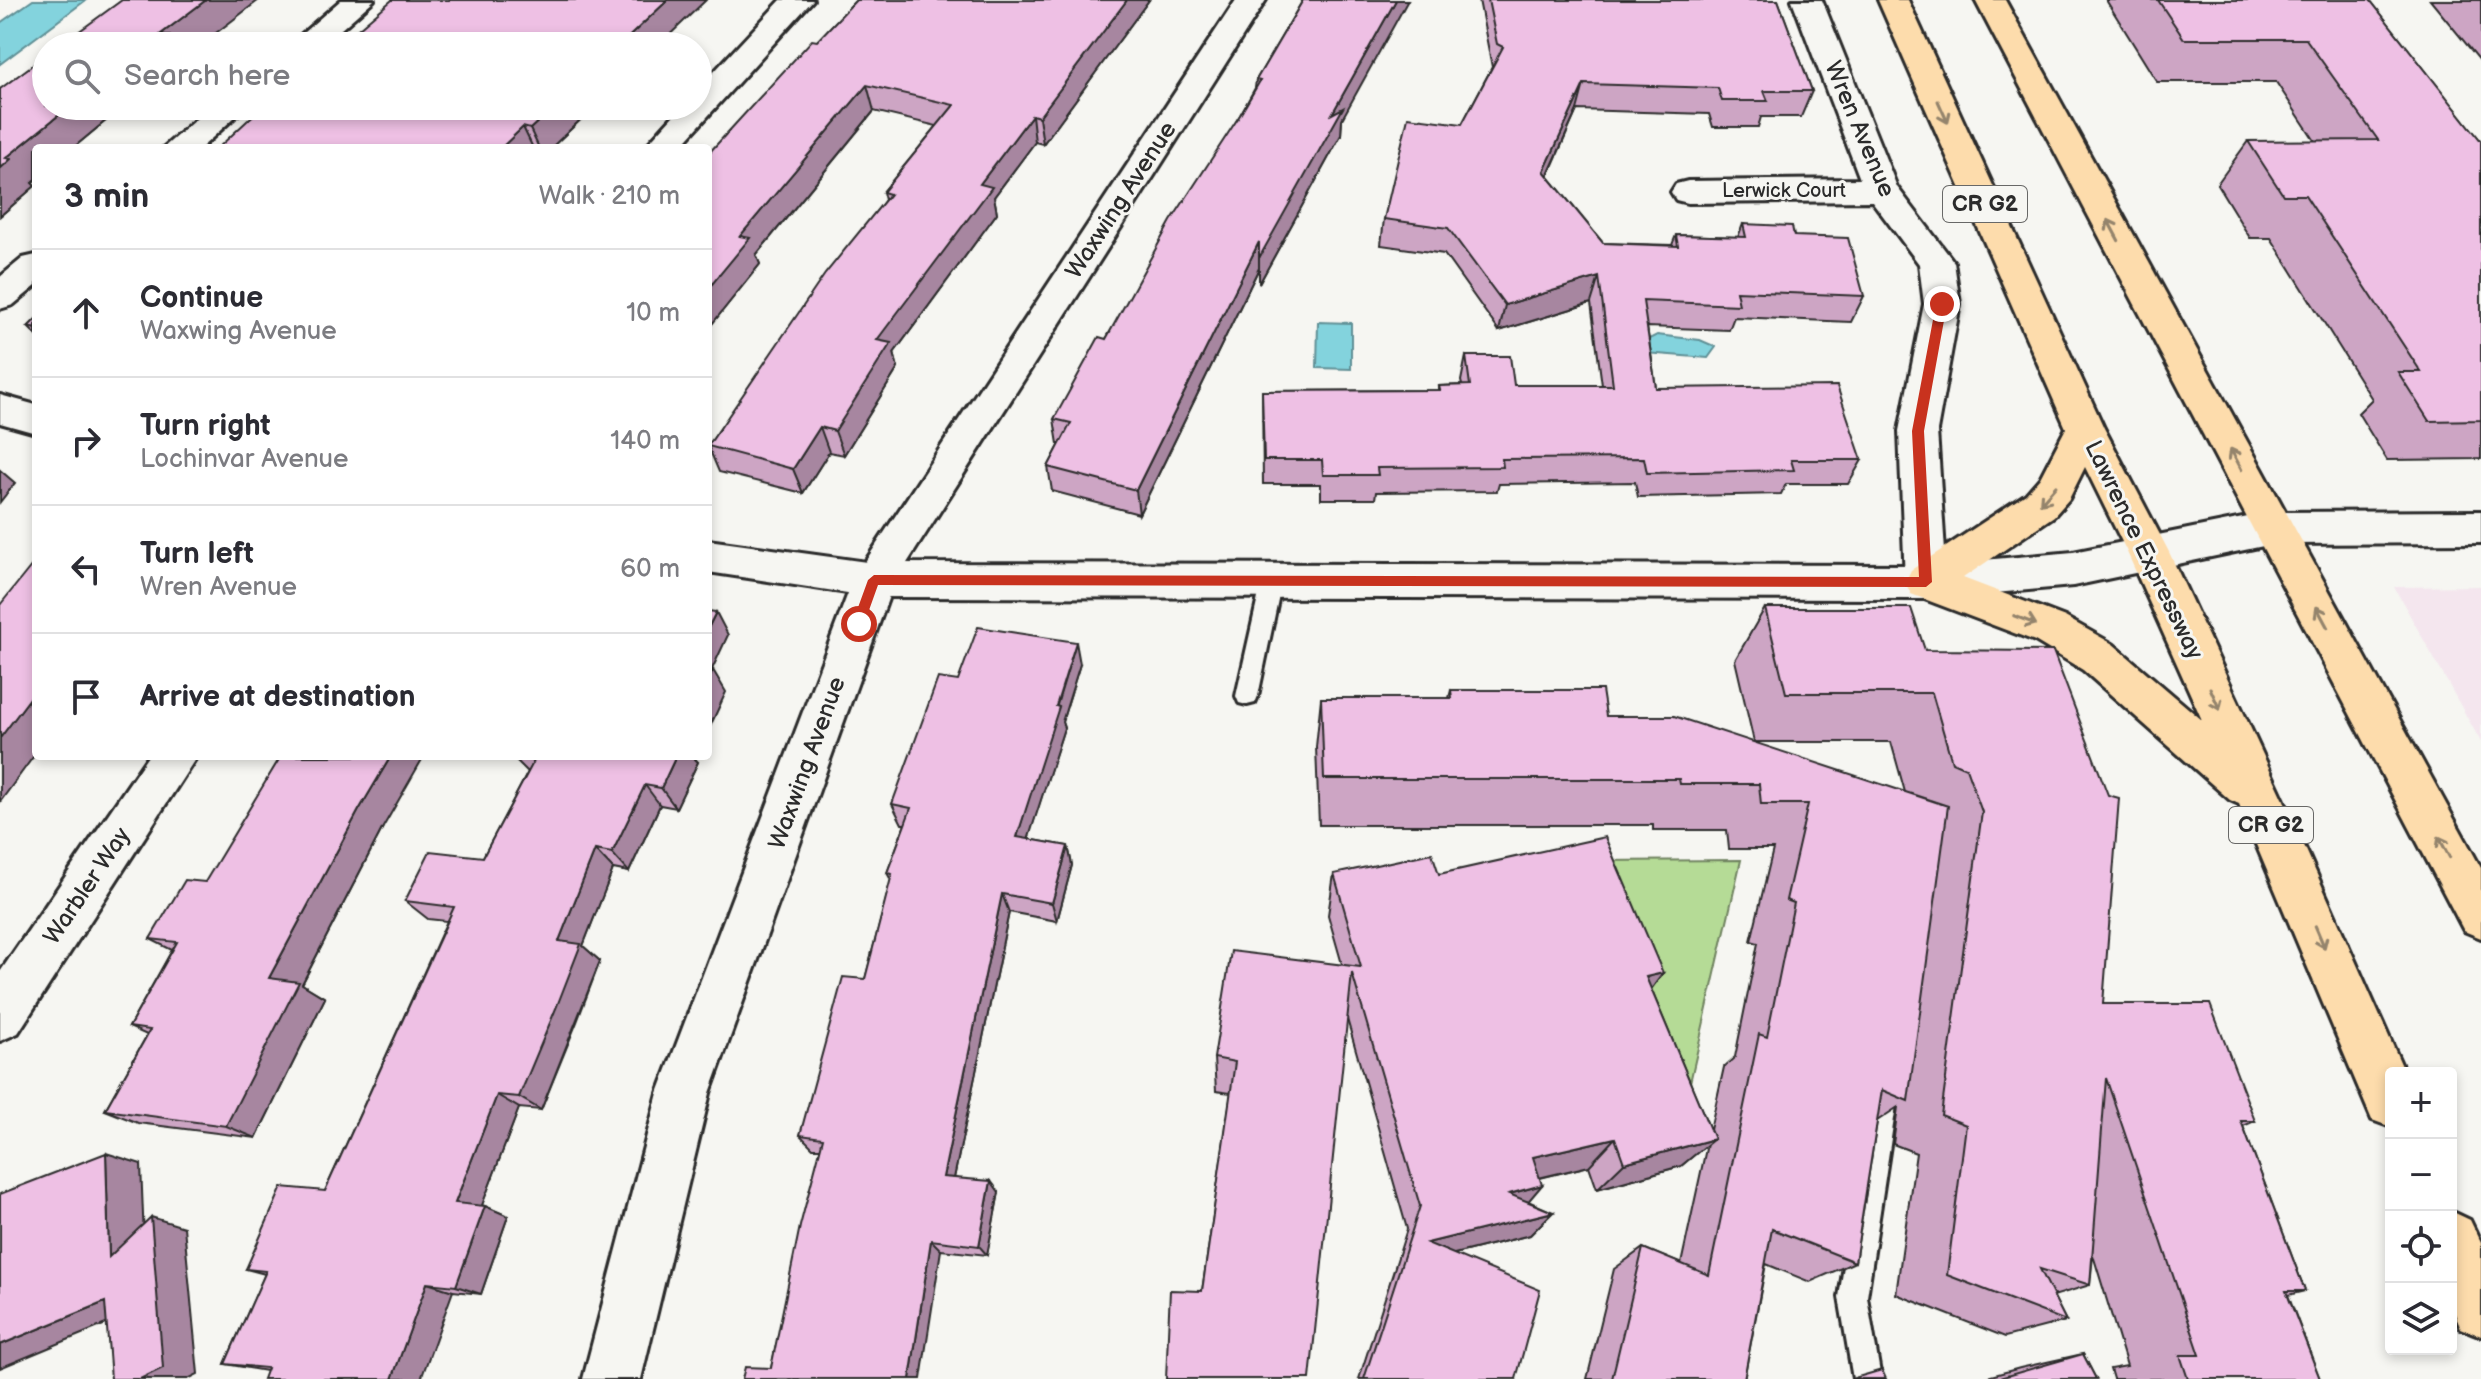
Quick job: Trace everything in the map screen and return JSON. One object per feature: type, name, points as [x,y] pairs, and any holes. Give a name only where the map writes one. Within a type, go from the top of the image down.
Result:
[{"type":"highway","name":"Lawrence Expressway","points":[[1893,0],[2085,428],[2148,552],[2260,798],[2385,1087]]},
{"type":"highway","points":[[1990,0],[2481,915]]},
{"type":"highway","points":[[1926,582],[2040,505],[2055,488],[2085,428]]},
{"type":"highway","points":[[1926,582],[2050,629],[2098,657],[2260,798]]},
{"type":"highway","points":[[2457,1253],[2481,1308]]},
{"type":"street","points":[[320,32],[359,0]]},
{"type":"street","points":[[712,93],[798,0]]},
{"type":"street","name":"Waxwing Avenue","points":[[612,1379],[684,1093],[874,580],[1251,0]]},
{"type":"street","name":"Wren Avenue","points":[[1807,0],[1881,190],[1936,262],[1942,304],[1918,431],[1926,582]]},
{"type":"street","points":[[185,144],[214,120]]},
{"type":"street","points":[[665,144],[687,120]]},
{"type":"street","name":"Lerwick Court","points":[[1688,192],[1881,190]]},
{"type":"street","points":[[0,296],[32,270]]},
{"type":"street","points":[[0,409],[32,418]]},
{"type":"street","points":[[712,557],[874,580],[1926,582],[2073,569],[2273,528],[2481,527]]},
{"type":"street","name":"Warbler Way","points":[[0,1016],[171,760]]},
{"type":"lane","points":[[1247,696],[1272,580]]},
{"type":"lane","points":[[1867,1379],[1853,1297],[1890,1061]]},
{"type":"shaded area","points":[[2481,586],[2481,742],[2394,587]]},
{"type":"green space","points":[[1741,860],[1689,1087],[1594,861]]},
{"type":"water","points":[[33,0],[86,0],[43,32],[32,32],[32,40],[0,64],[0,23]]},
{"type":"water","points":[[1318,322],[1351,323],[1351,369],[1317,368]]},
{"type":"water","points":[[1657,335],[1700,340],[1716,347],[1708,358],[1645,353],[1643,342]]},
{"type":"building","points":[[122,0],[206,0],[164,32],[78,32]]},
{"type":"building","points":[[392,0],[668,0],[634,32],[354,32]]},
{"type":"building","points":[[856,0],[1127,0],[1039,117],[1032,115],[980,184],[992,187],[877,340],[891,343],[835,431],[820,427],[793,469],[712,447],[712,440],[825,274],[890,194],[883,192],[954,105],[867,85],[740,236],[750,238],[712,284],[712,150],[812,40],[817,41]]},
{"type":"building","points":[[1303,0],[1396,0],[1332,114],[1343,108],[1259,258],[1259,242],[1136,490],[1048,467],[1071,423],[1054,419],[1099,337],[1106,339],[1171,221],[1240,115],[1260,81],[1256,80]]},
{"type":"building","points":[[1488,0],[1778,0],[1812,91],[1764,91],[1768,101],[1722,101],[1718,88],[1584,84],[1544,171],[1603,243],[1678,246],[1676,235],[1746,237],[1743,224],[1792,226],[1794,236],[1848,238],[1864,296],[1736,291],[1739,305],[1643,301],[1656,388],[1837,386],[1862,460],[1791,460],[1794,470],[1647,473],[1644,458],[1502,459],[1503,467],[1377,468],[1378,475],[1323,475],[1322,460],[1264,460],[1262,391],[1440,390],[1439,386],[1470,385],[1466,356],[1510,356],[1514,385],[1613,385],[1599,277],[1505,305],[1448,228],[1384,219],[1408,117],[1462,124],[1503,47],[1497,44]]},
{"type":"building","points":[[2158,0],[2370,0],[2481,141],[2481,420],[2429,421],[2398,372],[2421,372],[2305,195],[2283,195],[2248,141],[2378,140],[2306,39],[2184,39]]},
{"type":"building","points":[[32,65],[32,120],[53,120],[6,158],[11,159],[0,169],[0,89]]},
{"type":"building","points":[[248,120],[540,120],[530,129],[523,127],[505,144],[222,144]]},
{"type":"building","points":[[32,565],[32,695],[0,738],[0,605]]},
{"type":"building","points":[[1765,608],[1911,608],[1925,650],[2053,651],[2108,795],[2119,798],[2103,1004],[2210,1004],[2255,1121],[2241,1121],[2305,1291],[2286,1291],[2320,1379],[2188,1379],[2180,1355],[2200,1355],[2106,1078],[2090,1285],[2040,1269],[2066,1321],[1947,1275],[1966,1125],[1941,1115],[1982,812],[1966,768],[1952,762],[1932,693],[1786,693]]},
{"type":"building","points":[[978,627],[1076,642],[1056,706],[1059,707],[1017,837],[1068,846],[1052,903],[1002,894],[943,1177],[991,1181],[979,1246],[931,1240],[910,1379],[742,1379],[745,1367],[771,1368],[800,1226],[823,1138],[800,1135],[843,977],[865,979],[892,874],[887,873],[911,808],[892,804],[938,678],[958,681]]},
{"type":"building","points":[[1451,690],[1602,690],[1606,716],[1674,716],[1948,806],[1908,1101],[1882,1090],[1855,1262],[1772,1229],[1744,1379],[1612,1379],[1643,1248],[1709,1275],[1759,1034],[1767,1037],[1794,903],[1786,900],[1808,804],[1761,804],[1759,784],[1680,784],[1679,779],[1324,779],[1321,698],[1452,698]]},
{"type":"building","points":[[279,760],[389,760],[269,978],[299,982],[226,1126],[105,1110],[150,1030],[129,1027],[177,942],[150,939],[185,880],[205,882]]},
{"type":"building","points":[[534,760],[674,760],[661,788],[645,785],[612,853],[595,850],[559,941],[581,944],[557,1006],[519,1097],[497,1095],[455,1203],[485,1206],[456,1286],[427,1283],[392,1379],[263,1379],[267,1368],[225,1364],[266,1271],[246,1269],[282,1187],[325,1191],[454,907],[405,901],[430,851],[483,857]]},
{"type":"building","points":[[1605,837],[1663,973],[1646,977],[1714,1139],[1624,1163],[1615,1138],[1533,1157],[1542,1185],[1509,1194],[1553,1212],[1427,1243],[1540,1290],[1516,1379],[1364,1379],[1420,1206],[1352,973],[1310,1379],[1166,1379],[1170,1290],[1202,1291],[1235,1062],[1214,1058],[1231,951],[1361,967],[1334,874],[1432,853],[1439,874]]},
{"type":"building","points":[[106,1153],[109,1257],[151,1217],[163,1368],[140,1379],[111,1379],[105,1302],[0,1345],[0,1194]]},
{"type":"building","points":[[2083,1354],[2096,1379],[1996,1379]]},
{"type":"building","points":[[1882,1370],[1886,1379],[1851,1379]]},
{"type":"route","points":[[859,624],[874,580],[1926,582],[1918,431],[1942,304]]}]
